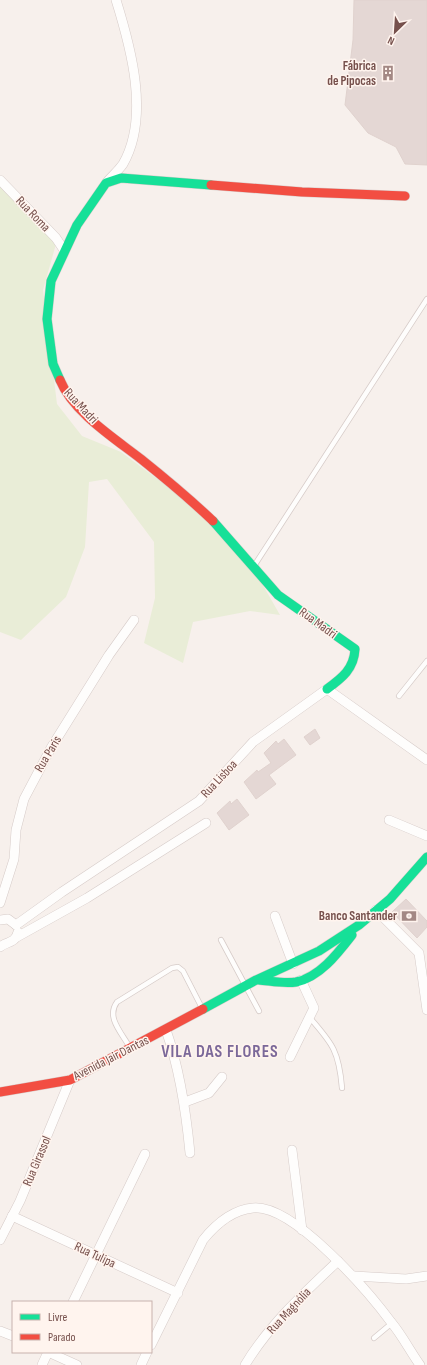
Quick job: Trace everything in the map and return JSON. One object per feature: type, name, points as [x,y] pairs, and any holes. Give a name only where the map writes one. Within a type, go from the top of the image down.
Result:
[{"type":"street","points":[[106,183],[123,165],[128,153],[137,111],[129,42],[116,0]]},
{"type":"street","points":[[106,183],[121,178],[302,192],[405,196]]},
{"type":"street","name":"Rua Roma","points":[[0,180],[56,238],[64,250]]},
{"type":"street","name":"Rua Madri","points":[[106,183],[77,225],[64,250],[51,281],[46,319],[53,364],[64,391],[86,415],[186,494],[226,534],[278,595],[355,649],[356,661],[350,671],[327,689]]},
{"type":"street","name":"Rua Paris","points":[[0,904],[14,859],[16,830],[24,799],[51,748],[108,655],[134,620]]},
{"type":"street","points":[[327,689],[427,760]]},
{"type":"street","name":"Rua Lisboa","points":[[16,925],[56,896],[199,801],[253,742],[327,689]]},
{"type":"street","points":[[390,820],[427,836]]},
{"type":"street","points":[[1,945],[11,943],[17,937],[87,898],[206,823]]},
{"type":"street","name":"Avenida Jair Dantas","points":[[0,1092],[70,1080],[131,1049],[256,980],[319,951],[359,925],[406,883],[427,857]]},
{"type":"street","points":[[376,910],[418,953],[427,1010]]},
{"type":"street","points":[[275,916],[293,964]]},
{"type":"street","points":[[0,920],[8,919],[16,925],[17,937]]},
{"type":"street","name":"Avenida Jair Dantas","points":[[256,980],[284,982],[301,980],[316,972],[342,949],[359,925]]},
{"type":"street","points":[[290,1057],[314,1008],[301,980]]},
{"type":"street","points":[[166,1030],[173,1049],[185,1102],[190,1153]]},
{"type":"street","points":[[185,1102],[208,1093],[222,1077]]},
{"type":"street","name":"Rua Girassol","points":[[0,1240],[23,1194],[70,1080]]},
{"type":"street","points":[[292,1150],[302,1230]]},
{"type":"street","points":[[74,1301],[145,1154]]},
{"type":"street","points":[[152,1343],[203,1240],[212,1228],[224,1219],[241,1211],[253,1208],[266,1210],[282,1216],[302,1230],[354,1276],[392,1323],[420,1365]]},
{"type":"street","name":"Rua Tulipa","points":[[12,1216],[178,1293]]},
{"type":"street","name":"Rua Magnólia","points":[[246,1365],[257,1346],[279,1320],[309,1288],[338,1261]]},
{"type":"street","points":[[354,1276],[406,1279],[427,1276]]},
{"type":"street","points":[[0,1331],[12,1336]]},
{"type":"street","points":[[42,1365],[48,1353]]},
{"type":"street","points":[[50,1353],[77,1365]]},
{"type":"street","points":[[141,1365],[147,1353]]},
{"type":"lane","points":[[254,566],[427,299]]},
{"type":"lane","points":[[399,696],[427,661]]},
{"type":"lane","points":[[221,940],[259,1011]]},
{"type":"lane","points":[[131,1049],[113,1019],[112,1008],[117,1002],[172,968],[178,968],[183,971],[203,1008]]},
{"type":"lane","points":[[310,1018],[332,1043],[340,1069],[342,1088]]},
{"type":"lane","points":[[374,1338],[392,1323]]},
{"type":"green space","points":[[0,181],[58,237],[43,290],[57,404],[82,436],[121,452],[191,504],[260,580],[280,615],[250,611],[193,622],[183,663],[144,643],[155,598],[154,542],[107,479],[89,482],[85,547],[66,597],[21,640],[0,632]]},
{"type":"building","name":"Fábrica de Pipocas","points":[[354,0],[427,0],[427,165],[405,164],[396,147],[368,133],[345,105],[353,40]]},
{"type":"building","points":[[315,729],[320,738],[310,745],[304,737]]},
{"type":"building","points":[[284,739],[296,755],[269,775],[276,784],[256,799],[244,782],[257,770],[258,772],[271,763],[264,753],[276,741],[278,744]]},
{"type":"building","points":[[237,799],[249,815],[229,830],[217,813],[230,801],[231,804]]},
{"type":"building","name":"Banco Santander","points":[[406,899],[427,921],[427,927],[417,938],[392,912]]},
{"type":"traffic: fast","points":[[60,380],[53,364],[47,319],[51,281],[77,225],[106,183],[121,178],[211,185]]},
{"type":"traffic: fast","points":[[213,521],[278,595],[355,649],[350,668],[338,681],[327,689]]},
{"type":"traffic: fast","points":[[203,1009],[256,980],[319,951],[359,925],[390,899],[427,857]]},
{"type":"traffic: fast","points":[[259,980],[287,983],[305,979],[321,970],[352,935]]},
{"type":"traffic: jam","points":[[211,185],[302,192],[405,196]]},
{"type":"traffic: jam","points":[[60,380],[66,392],[84,414],[169,482],[213,521]]},
{"type":"traffic: jam","points":[[0,1092],[70,1080],[203,1009]]},
{"type":"place","name":"Fábrica de Pipocas","points":[[388,73]]},
{"type":"place","name":"Banco Santander","points":[[409,916]]},
{"type":"district","name":"VILA DAS FLORES","points":[[220,1052]]}]
